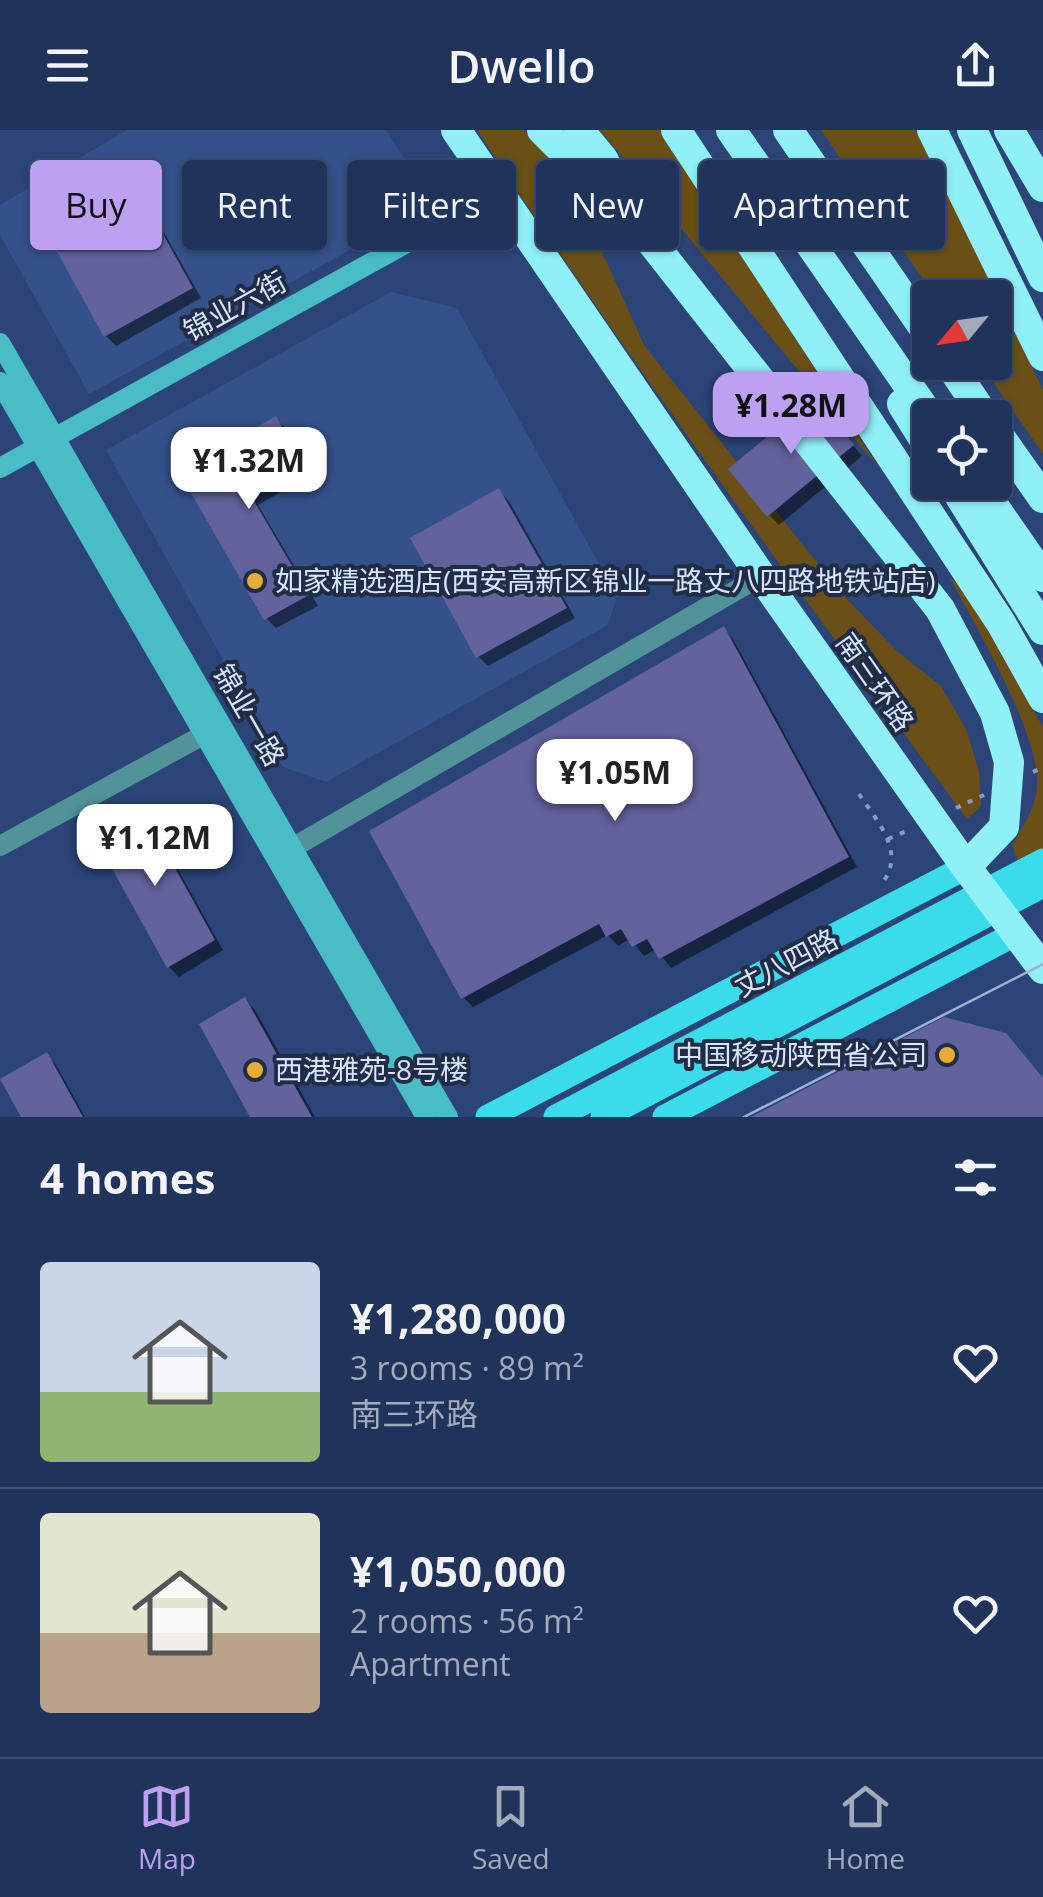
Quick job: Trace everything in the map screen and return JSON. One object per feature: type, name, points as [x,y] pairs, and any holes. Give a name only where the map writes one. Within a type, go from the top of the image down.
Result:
[{"type":"highway","name":"南三环路","points":[[456,130],[476,160]]},
{"type":"highway","points":[[542,130],[572,160]]},
{"type":"highway","points":[[579,130],[604,160]]},
{"type":"highway","points":[[676,130],[1001,624],[1043,698]]},
{"type":"highway","points":[[731,130],[750,160]]},
{"type":"highway","points":[[788,130],[912,311]]},
{"type":"highway","points":[[932,130],[1043,356]]},
{"type":"highway","points":[[972,130],[1043,277]]},
{"type":"highway","points":[[1009,130],[1043,187]]},
{"type":"highway","name":"南三环路","points":[[516,220],[966,867],[1029,931],[1043,970]]},
{"type":"highway","points":[[658,250],[940,609],[995,712],[1009,762],[1004,827],[966,867]]},
{"type":"highway","points":[[806,250],[912,419]]},
{"type":"highway","points":[[813,250],[918,400]]},
{"type":"highway","points":[[1012,454],[1043,498]]},
{"type":"highway","points":[[962,500],[1043,630]]},
{"type":"highway","points":[[990,500],[1043,577]]},
{"type":"main road","name":"丈八四路","points":[[602,1110],[1043,861]]},
{"type":"main road","points":[[488,1117],[966,867]]},
{"type":"main road","name":"丈八四路","points":[[556,1117],[602,1110],[1043,885]]},
{"type":"main road","points":[[665,1117],[1029,931]]},
{"type":"street","name":"锦业六街","points":[[0,468],[393,250]]},
{"type":"street","name":"锦业一路","points":[[0,342],[47,442],[213,730],[426,1117]]},
{"type":"street","name":"锦业一路","points":[[0,382],[47,442]]},
{"type":"street","points":[[294,847],[761,576]]},
{"type":"street","name":"锦业一路","points":[[213,730],[294,847],[448,1117]]},
{"type":"street","points":[[0,846],[213,730]]},
{"type":"path","points":[[1026,775],[1043,767]]},
{"type":"path","points":[[957,807],[992,791]]},
{"type":"path","points":[[859,794],[894,854],[892,869],[879,888]]},
{"type":"path","points":[[888,839],[923,823]]},
{"type":"shaded area","points":[[127,130],[386,130],[405,160],[347,160],[350,250],[89,394],[0,235],[0,205],[30,187],[30,250],[162,250],[162,160],[76,160]]},
{"type":"shaded area","points":[[477,130],[524,130],[551,160],[536,160],[536,218],[516,188],[516,160],[497,160]]},
{"type":"shaded area","points":[[600,130],[661,130],[699,189],[699,250],[738,250],[878,467],[679,226],[679,160],[625,160]]},
{"type":"shaded area","points":[[821,130],[916,130],[931,160],[841,160]]},
{"type":"shaded area","points":[[945,189],[989,280],[923,280],[903,250],[945,250]]},
{"type":"shaded area","points":[[558,250],[601,250],[644,345],[842,594],[898,652],[941,686],[966,729],[979,771],[981,806],[967,819],[779,563]]},
{"type":"shaded area","points":[[391,292],[457,308],[617,596],[608,625],[326,782],[283,767],[106,450]]},
{"type":"shaded area","points":[[1012,327],[1043,390],[1043,454],[1012,409],[1012,400],[1006,400],[992,380],[1012,380]]},
{"type":"shaded area","points":[[950,578],[963,586],[1043,727],[1043,899],[1031,898],[1012,845],[1036,795],[1035,764],[1028,738],[1004,681]]},
{"type":"building","points":[[162,232],[193,288],[104,337],[56,250],[162,250]]},
{"type":"building","points":[[815,397],[854,445],[767,517],[728,469]]},
{"type":"building","points":[[276,416],[302,465],[250,494],[309,595],[264,620],[179,472]]},
{"type":"building","points":[[499,488],[567,608],[476,658],[410,538]]},
{"type":"building","points":[[724,626],[849,857],[659,959],[647,939],[632,947],[621,929],[606,937],[599,924],[461,999],[369,831]]},
{"type":"building","points":[[143,810],[215,940],[167,968],[94,836]]},
{"type":"building","name":"西港雅苑-8号楼","points":[[245,997],[312,1117],[250,1117],[199,1024]]},
{"type":"building","name":"中国移动陕西省公司","points":[[944,1017],[1006,1033],[1043,1078],[1043,1117],[751,1117]]},
{"type":"building","points":[[47,1052],[83,1117],[21,1117],[0,1079]]},
{"type":"tram line","points":[[744,1117],[1043,964]]},
{"type":"place","name":"如家精选酒店(西安高新区锦业一路丈八四路地铁站店)","points":[[255,581]]},
{"type":"place","name":"中国移动陕西省公司","points":[[947,1055]]},
{"type":"place","name":"西港雅苑-8号楼","points":[[255,1070]]}]
